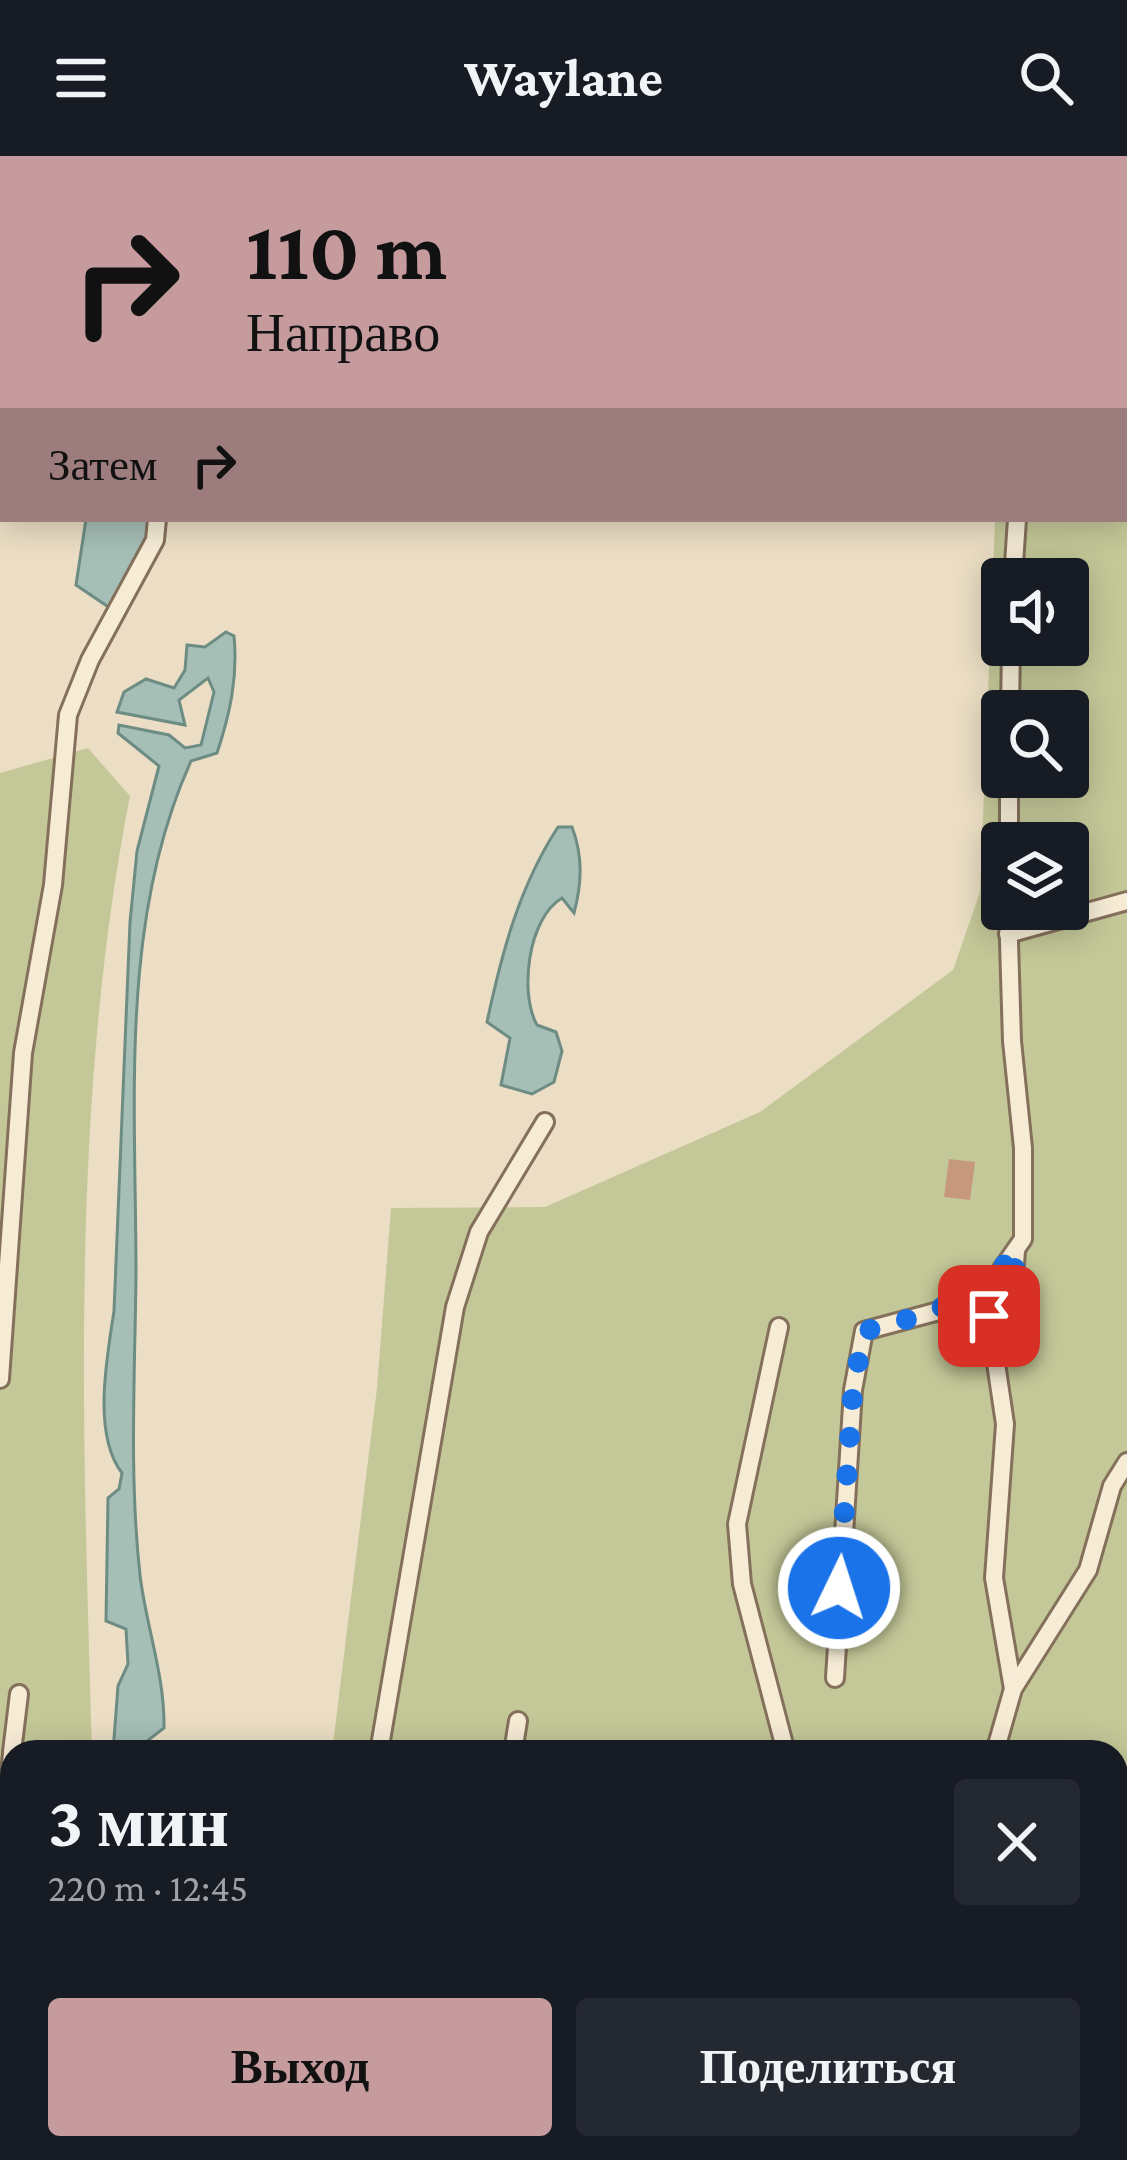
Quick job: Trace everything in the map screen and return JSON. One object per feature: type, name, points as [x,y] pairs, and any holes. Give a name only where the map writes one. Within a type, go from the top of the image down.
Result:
[{"type":"street","points":[[0,1379],[23,1053],[52,885],[68,715],[90,660],[154,540],[157,522]]},
{"type":"street","points":[[1014,558],[1017,522]]},
{"type":"street","points":[[1008,934],[1127,902]]},
{"type":"street","points":[[835,1678],[853,1390],[864,1331],[939,1311],[995,1280],[1023,1239],[1024,1148],[1008,930]]},
{"type":"street","points":[[382,1740],[454,1307],[478,1232],[545,1122]]},
{"type":"street","points":[[1013,1689],[994,1578],[1005,1424],[989,1316],[1014,1278],[1016,1250]]},
{"type":"street","points":[[779,1327],[737,1524],[742,1584],[783,1740]]},
{"type":"street","points":[[998,1740],[1013,1689],[1088,1570],[1112,1486],[1127,1462]]},
{"type":"street","points":[[14,1740],[19,1694]]},
{"type":"street","points":[[515,1740],[518,1721]]},
{"type":"green space","points":[[995,522],[1127,522],[1127,1740],[333,1740],[377,1388],[391,1208],[545,1207],[760,1112],[953,970],[980,892],[981,867],[981,930],[1089,930],[1089,822],[983,822],[984,798],[1089,798],[1089,690],[988,690],[989,666],[1089,666],[1089,558],[993,558]]},
{"type":"green space","points":[[88,748],[130,796],[110,914],[89,1152],[84,1393],[92,1740],[0,1740],[0,773]]},
{"type":"water","points":[[86,522],[151,522],[151,533],[110,608],[76,585]]},
{"type":"water","points":[[226,632],[234,636],[234,681],[226,724],[217,753],[191,761],[168,822],[152,884],[136,1013],[135,1500],[140,1575],[162,1689],[164,1728],[148,1740],[114,1740],[118,1686],[128,1664],[126,1629],[106,1621],[108,1498],[119,1489],[122,1473],[107,1438],[104,1395],[114,1311],[130,922],[137,851],[159,766],[118,733],[119,725],[169,735],[185,748],[201,745],[214,692],[208,678],[179,700],[185,725],[117,712],[124,692],[146,679],[174,688],[185,670],[187,645],[205,647]]},
{"type":"water","points":[[558,827],[572,827],[580,880],[574,913],[562,898],[550,908],[534,939],[528,976],[532,1011],[537,1025],[556,1032],[562,1051],[554,1082],[532,1094],[501,1085],[510,1038],[487,1022],[514,921]]},
{"type":"building","points":[[949,1159],[975,1162],[970,1200],[944,1197]]},
{"type":"route","points":[[839,1588],[853,1390],[864,1331],[939,1311],[995,1280],[1016,1250],[1014,1278],[989,1316]]}]
